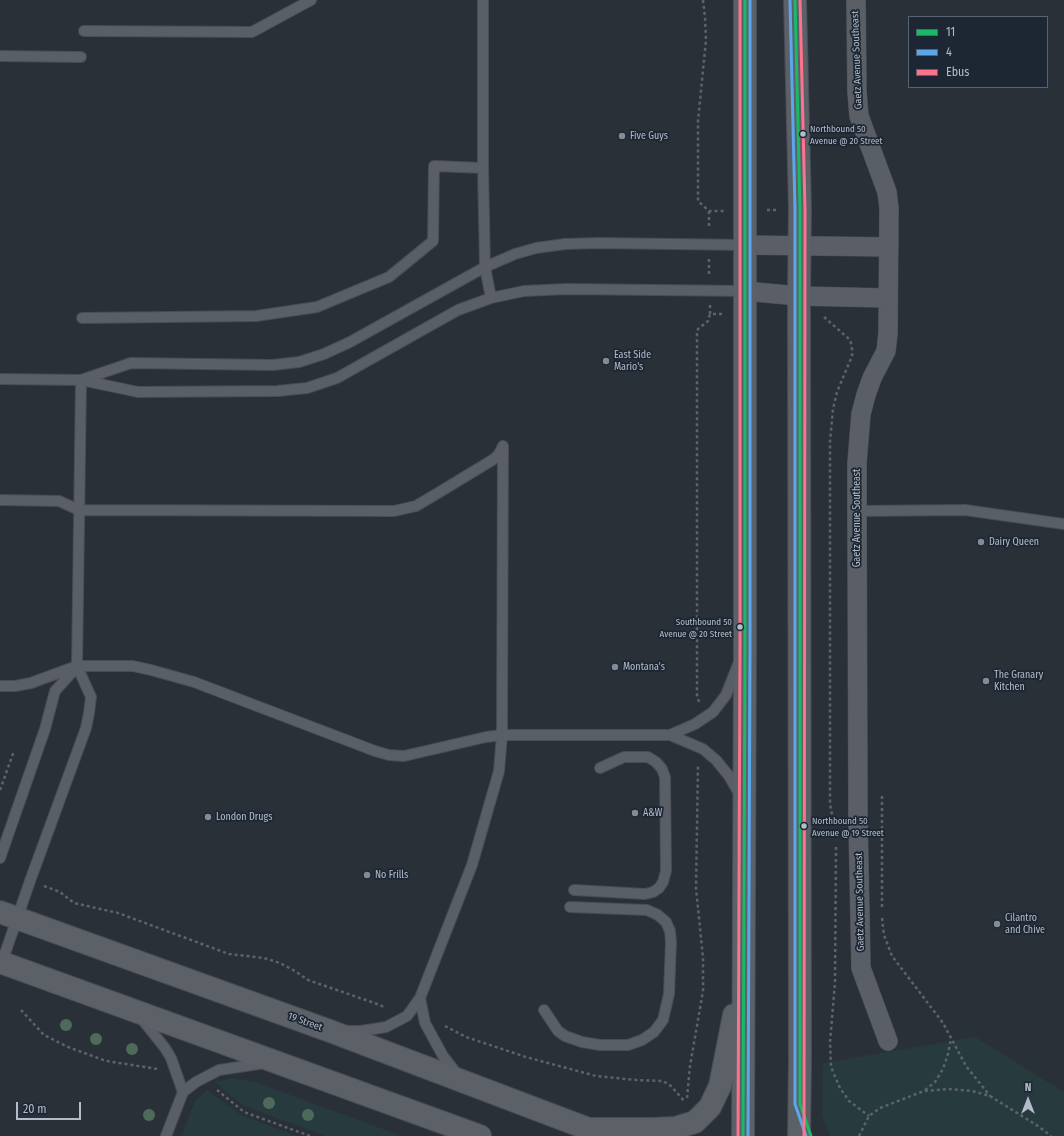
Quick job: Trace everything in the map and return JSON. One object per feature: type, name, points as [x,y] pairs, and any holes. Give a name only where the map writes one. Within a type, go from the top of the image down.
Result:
[{"type":"main road","points":[[743,1136],[745,0]]},
{"type":"main road","points":[[795,0],[800,209],[799,1136]]},
{"type":"main road","name":"19 Street","points":[[9,915],[330,1031],[598,1132]]},
{"type":"main road","points":[[1,964],[275,1061],[480,1136]]},
{"type":"main road","points":[[598,1132],[675,1128],[695,1122],[703,1115],[710,1106],[720,1086],[743,973]]},
{"type":"main road","points":[[800,1104],[811,1136]]},
{"type":"street","name":"Gaetz Avenue Southeast","points":[[856,0],[857,92],[859,116],[887,192],[889,208],[888,333],[886,351],[872,378],[866,394],[861,414],[857,463],[858,820],[861,968],[888,1041]]},
{"type":"street","points":[[745,245],[889,247]]},
{"type":"street","points":[[744,291],[799,296],[888,298]]},
{"type":"lane","points":[[84,32],[252,32],[311,0]]},
{"type":"lane","points":[[483,0],[483,168],[485,266],[491,298]]},
{"type":"lane","points":[[0,56],[81,57]]},
{"type":"lane","points":[[82,318],[264,315],[317,307],[389,277],[433,240],[434,166],[483,168]]},
{"type":"lane","points":[[80,380],[131,363],[273,364],[298,362],[324,354],[350,342],[485,266],[515,254],[536,248],[565,244],[599,243],[745,245]]},
{"type":"lane","points":[[0,380],[80,380],[138,392],[277,391],[307,388],[337,378],[458,310],[491,298],[524,291],[566,289],[744,291]]},
{"type":"lane","points":[[1,964],[9,915],[86,728],[89,714],[91,697],[77,666],[80,380]]},
{"type":"lane","points":[[0,500],[58,501],[79,510],[394,511],[416,506],[438,493],[494,459],[499,454],[502,446],[502,735],[499,771],[472,865],[420,998],[407,1016],[386,1027],[361,1031],[330,1031]]},
{"type":"lane","points":[[857,511],[965,510],[1064,524]]},
{"type":"lane","points":[[0,686],[30,684],[77,666],[133,666],[194,682],[389,755],[404,756],[486,737],[502,735],[670,735],[696,724],[720,705],[726,695],[745,645]]},
{"type":"lane","points":[[0,858],[45,729],[55,691],[77,666]]},
{"type":"lane","points":[[670,735],[703,749],[716,760],[729,776],[744,803]]},
{"type":"lane","points":[[574,890],[645,894],[653,892],[659,888],[663,882],[666,872],[665,778],[662,769],[656,762],[648,757],[624,756],[600,768]]},
{"type":"lane","points":[[544,1010],[558,1031],[565,1036],[582,1042],[600,1045],[628,1045],[642,1040],[654,1032],[663,1020],[669,994],[671,942],[670,931],[666,922],[658,914],[647,910],[570,907]]},
{"type":"lane","points":[[420,998],[425,1023],[443,1056],[461,1081]]},
{"type":"lane","points":[[136,1012],[165,1048],[176,1069],[183,1092]]},
{"type":"lane","points":[[166,1136],[183,1092],[202,1078],[220,1070],[275,1061]]},
{"type":"path","points":[[703,0],[706,40],[698,121],[698,201],[709,211]]},
{"type":"path","points":[[700,704],[697,695],[697,332],[698,329],[708,321],[710,314]]},
{"type":"path","points":[[822,315],[849,339],[852,349],[852,356],[837,392],[831,423],[830,802],[831,812],[836,824],[836,831]]},
{"type":"path","points":[[0,790],[14,751]]},
{"type":"path","points":[[438,1027],[445,1026],[466,1037],[503,1050],[596,1076],[663,1081],[676,1091],[686,1104],[690,1066],[702,1003],[704,984],[702,944],[696,888],[698,769],[700,762]]},
{"type":"path","points":[[882,793],[882,910]]},
{"type":"path","points":[[836,846],[835,983],[830,1042],[831,1067],[840,1088],[849,1102],[869,1116]]},
{"type":"path","points":[[60,892],[74,903],[118,913],[229,954],[264,958],[280,963],[308,980],[380,1005],[388,1010]]},
{"type":"path","points":[[882,917],[884,935],[892,956],[943,1023],[966,1066],[990,1096]]},
{"type":"path","points":[[21,1010],[44,1035],[68,1047],[106,1061],[165,1069]]},
{"type":"path","points":[[924,1091],[935,1082],[943,1069],[951,1039]]},
{"type":"path","points":[[216,1089],[244,1112],[310,1136]]},
{"type":"path","points":[[860,1136],[869,1116],[880,1108],[924,1091],[949,1089],[972,1091],[990,1096],[1038,1126],[1051,1136]]},
{"type":"green space","points":[[975,1037],[1064,1092],[1064,1136],[830,1136],[822,1116],[823,1063]]},
{"type":"green space","points":[[232,1078],[255,1082],[402,1136],[325,1136],[242,1105],[215,1082]]},
{"type":"green space","points":[[207,1090],[241,1115],[297,1136],[182,1136],[195,1101]]},
{"type":"transit line","name":"Ebus","points":[[738,1136],[740,0]]},
{"type":"transit line","name":"11","points":[[743,1136],[745,0]]},
{"type":"transit line","name":"4","points":[[748,1136],[750,0]]},
{"type":"transit line","name":"4","points":[[790,0],[795,209],[795,1104],[806,1136]]},
{"type":"transit line","name":"11","points":[[795,0],[800,209],[800,1104],[811,1136]]},
{"type":"transit line","name":"Ebus","points":[[800,0],[805,209],[804,1136]]},
{"type":"place","name":"Northbound 50 Avenue @ 20 Street","points":[[803,134]]},
{"type":"place","name":"Five Guys","points":[[622,136]]},
{"type":"place","name":"East Side Mario's","points":[[606,361]]},
{"type":"place","name":"Dairy Queen","points":[[981,542]]},
{"type":"place","name":"Southbound 50 Avenue @ 20 Street","points":[[740,627]]},
{"type":"place","name":"Montana's","points":[[615,667]]},
{"type":"place","name":"The Granary Kitchen","points":[[986,681]]},
{"type":"place","name":"A&W","points":[[635,813]]},
{"type":"place","name":"London Drugs","points":[[208,817]]},
{"type":"place","name":"Northbound 50 Avenue @ 19 Street","points":[[804,826]]},
{"type":"place","name":"No Frills","points":[[367,875]]},
{"type":"place","name":"Cilantro and Chive","points":[[997,924]]}]
